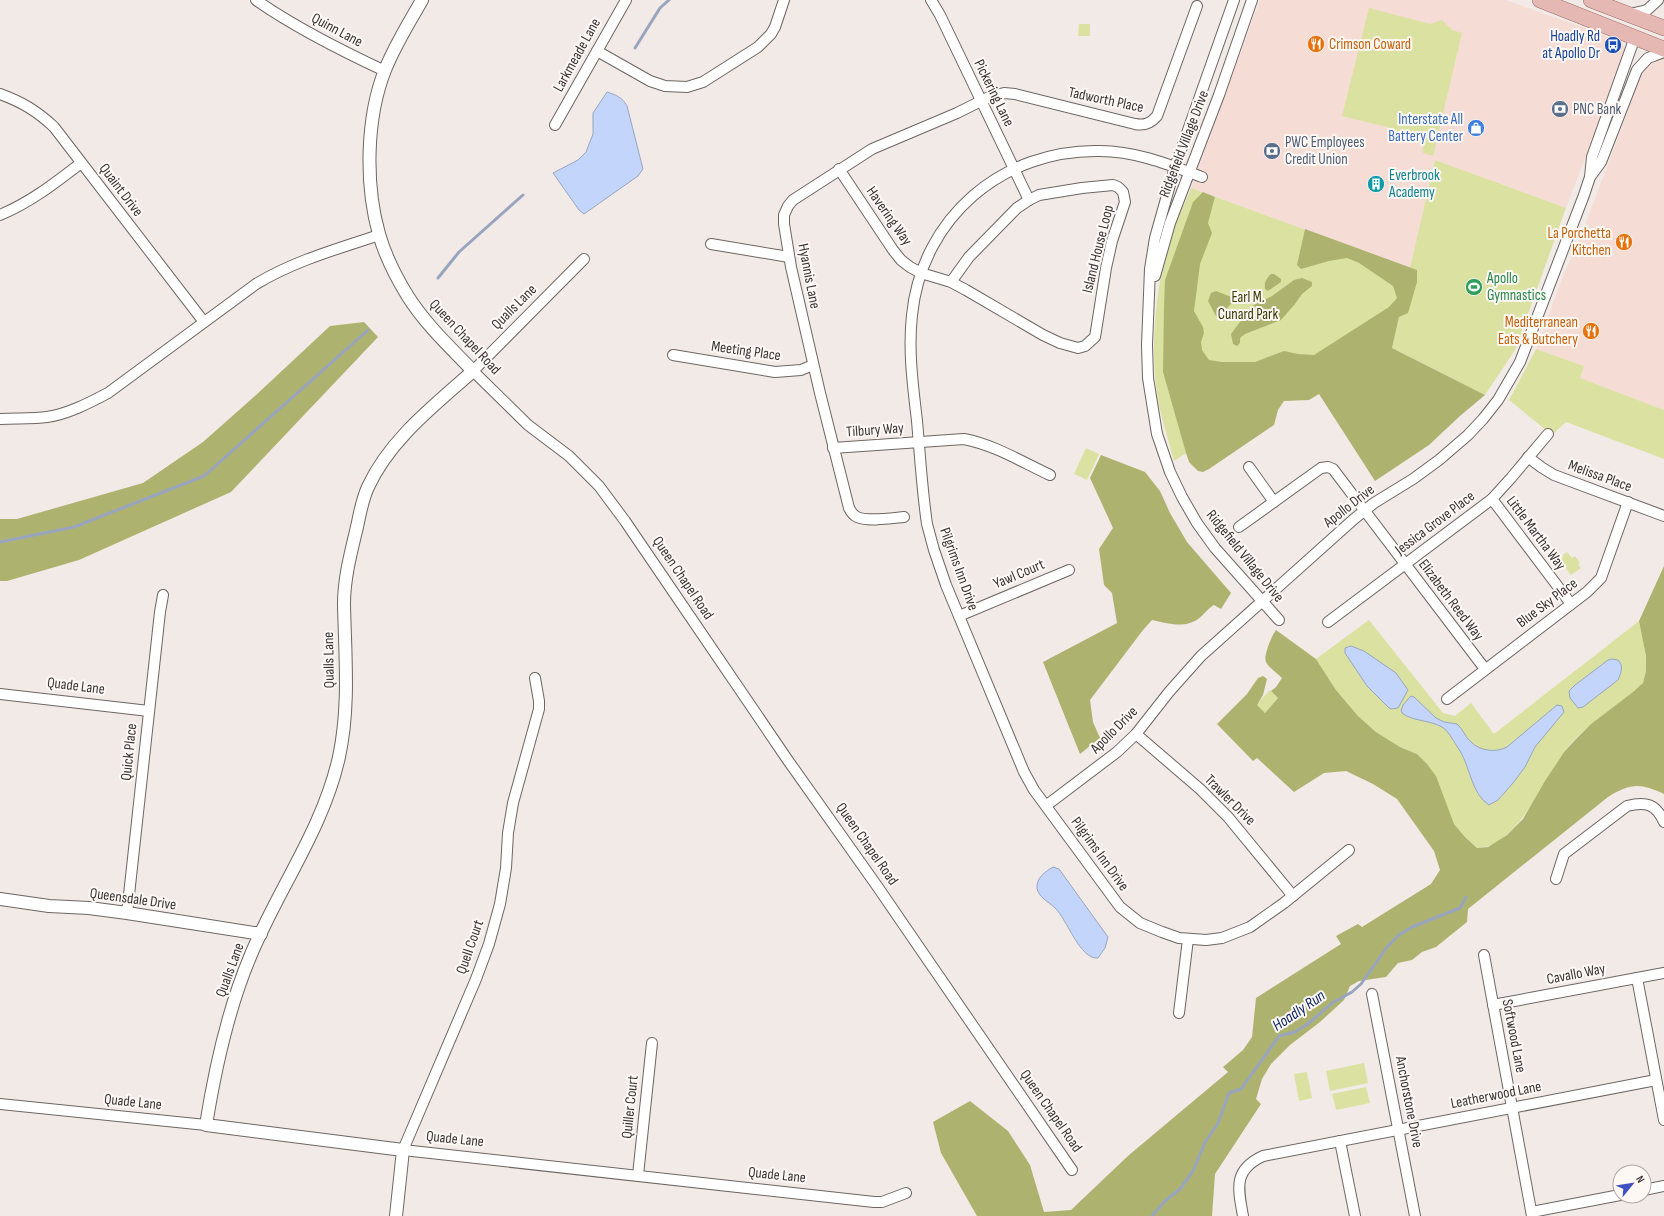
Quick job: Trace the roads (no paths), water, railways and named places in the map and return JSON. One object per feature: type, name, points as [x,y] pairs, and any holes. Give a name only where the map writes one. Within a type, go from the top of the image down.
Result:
[{"type":"main road","points":[[1540,0],[1635,37],[1664,51]]},
{"type":"main road","points":[[1591,0],[1660,27]]},
{"type":"main road","points":[[1635,37],[1660,27]]},
{"type":"street","name":"Quinn Lane","points":[[256,0],[313,35],[384,71]]},
{"type":"street","name":"Queen Chapel Road","points":[[422,0],[397,43],[384,71],[372,118],[369,144],[374,208],[379,235],[396,275],[418,311],[438,335],[528,425],[569,456],[599,486],[621,515],[787,759],[877,886],[1072,1170]]},
{"type":"street","name":"Larkmeade Lane","points":[[555,125],[626,0]]},
{"type":"street","points":[[597,51],[650,82],[665,86],[687,86],[703,82],[758,47],[771,34],[775,27],[784,0]]},
{"type":"street","name":"Pickering Lane","points":[[931,0],[1029,200]]},
{"type":"street","name":"Ridgefield Village Drive","points":[[1234,0],[1175,167],[1160,219],[1153,249],[1147,351],[1150,392],[1158,434],[1170,472],[1185,503],[1206,536],[1279,620]]},
{"type":"street","name":"Ridgefield Village Drive","points":[[1150,301],[1162,247],[1219,95],[1252,0]]},
{"type":"street","points":[[1625,14],[1647,10],[1658,0]]},
{"type":"street","name":"Tadworth Place","points":[[981,101],[994,95],[1015,94],[1135,124],[1148,124],[1158,116],[1197,6]]},
{"type":"street","name":"Apollo Drive","points":[[1047,805],[1106,761],[1136,734],[1189,669],[1262,601],[1364,511],[1439,460],[1468,435],[1498,400],[1520,362],[1590,177],[1592,157],[1635,37]]},
{"type":"street","name":"Apollo Drive","points":[[1590,177],[1601,162],[1637,70],[1648,58],[1664,51]]},
{"type":"street","name":"Quaint Drive","points":[[0,94],[21,102],[40,114],[54,127],[204,322]]},
{"type":"street","name":"Hyannis Lane","points":[[904,517],[864,519],[858,518],[852,514],[849,508],[813,365],[789,257],[784,215],[788,206],[793,200],[872,149],[957,113],[981,101]]},
{"type":"street","name":"Pilgrims Inn Drive","points":[[1202,177],[1140,156],[1101,151],[1080,151],[1040,158],[1014,168],[992,182],[961,208],[937,239],[921,273],[912,314],[911,335],[911,363],[924,497],[930,537],[946,585],[1024,772],[1034,790],[1047,805],[1120,907],[1136,920],[1154,929],[1179,938],[1214,939],[1236,934],[1255,924],[1293,896],[1349,850]]},
{"type":"street","points":[[0,215],[19,207],[36,197],[81,163]]},
{"type":"street","name":"Havering Way","points":[[839,169],[893,250],[901,260],[921,273]]},
{"type":"street","name":"Island House Loop","points":[[921,273],[951,282],[1043,335],[1060,343],[1078,348],[1085,346],[1091,342],[1096,331],[1107,261],[1125,202],[1123,192],[1118,187],[1113,185],[1044,194],[1029,200],[1018,208],[969,257],[951,282]]},
{"type":"street","points":[[0,419],[47,417],[89,403],[108,393],[256,284],[276,272],[294,264],[379,235]]},
{"type":"street","points":[[711,244],[789,257]]},
{"type":"street","name":"Qualls Lane","points":[[206,1125],[210,1098],[231,1014],[250,956],[305,848],[326,798],[339,756],[346,694],[345,586],[351,550],[364,498],[375,475],[388,454],[405,434],[473,371],[584,259]]},
{"type":"street","name":"Meeting Place","points":[[673,355],[776,372],[801,370],[813,365]]},
{"type":"street","name":"Jessica Grove Place","points":[[1328,622],[1492,499],[1548,434]]},
{"type":"street","name":"Tilbury Way","points":[[833,448],[964,439],[978,442],[1050,475]]},
{"type":"street","name":"Melissa Place","points":[[1528,458],[1554,475],[1664,516]]},
{"type":"street","points":[[1239,527],[1274,502],[1249,467]]},
{"type":"street","name":"Elizabeth Reed Way","points":[[1274,502],[1321,468],[1328,467],[1333,469],[1485,669]]},
{"type":"street","name":"Little Martha Way","points":[[1492,499],[1571,604]]},
{"type":"street","name":"Blue Sky Place","points":[[1447,699],[1599,581],[1628,502]]},
{"type":"street","name":"Yawl Court","points":[[959,616],[1069,570]]},
{"type":"street","name":"Quick Place","points":[[127,913],[163,594]]},
{"type":"street","name":"Quell Court","points":[[396,1216],[403,1150],[476,979],[500,904],[506,868],[508,833],[513,802],[538,714],[539,701],[535,678]]},
{"type":"street","name":"Quade Lane","points":[[0,694],[149,711]]},
{"type":"street","name":"Trawler Drive","points":[[1136,734],[1200,789],[1228,817],[1293,896]]},
{"type":"street","points":[[1556,879],[1564,854],[1627,806],[1637,804],[1648,805],[1660,814],[1664,822]]},
{"type":"street","name":"Queensdale Drive","points":[[0,899],[49,906],[89,908],[127,913],[261,934]]},
{"type":"street","points":[[1179,1013],[1188,939]]},
{"type":"street","name":"Softwood Lane","points":[[1484,955],[1532,1214]]},
{"type":"street","name":"Cavallo Way","points":[[1493,1005],[1664,973]]},
{"type":"street","points":[[1637,978],[1664,1120]]},
{"type":"street","name":"Anchorstone Drive","points":[[1372,994],[1416,1216]]},
{"type":"street","name":"Quiller Court","points":[[638,1175],[652,1043]]},
{"type":"street","name":"Leatherwood Lane","points":[[1243,1216],[1238,1191],[1241,1177],[1246,1166],[1263,1156],[1656,1080]]},
{"type":"street","name":"Quade Lane","points":[[0,1104],[206,1125],[403,1150],[874,1202],[882,1202],[906,1193]]},
{"type":"street","points":[[1340,1141],[1355,1216]]},
{"type":"street","points":[[1652,1188],[1664,1186]]},
{"type":"street","points":[[1532,1214],[1612,1197]]},
{"type":"water","points":[[607,92],[623,100],[627,106],[643,169],[638,176],[584,214],[579,210],[553,173],[578,160],[586,152],[593,134],[593,113]]},
{"type":"water","points":[[1351,646],[1364,651],[1396,673],[1408,690],[1398,708],[1391,709],[1388,707],[1367,686],[1345,653],[1345,648]]},
{"type":"water","points":[[1608,660],[1618,660],[1621,665],[1621,672],[1618,680],[1583,707],[1578,708],[1570,698],[1569,691]]},
{"type":"water","points":[[1411,696],[1414,697],[1436,718],[1444,722],[1457,724],[1471,742],[1483,749],[1488,750],[1498,750],[1507,747],[1557,705],[1562,706],[1564,712],[1535,747],[1525,767],[1513,783],[1498,800],[1489,805],[1479,795],[1460,751],[1446,730],[1436,724],[1408,717],[1403,714],[1401,711],[1403,705]]},
{"type":"water","points":[[1053,867],[1059,869],[1108,937],[1105,948],[1098,958],[1091,957],[1085,953],[1074,938],[1060,913],[1039,894],[1037,888],[1038,881]]},
{"type":"waterway","points":[[635,48],[660,8],[669,0]]},
{"type":"waterway","points":[[438,278],[459,252],[523,195]]},
{"type":"waterway","points":[[0,542],[74,527],[204,476],[368,330]]},
{"type":"waterway","name":"Hoadly Run","points":[[1152,1216],[1165,1201],[1180,1189],[1193,1171],[1205,1142],[1217,1125],[1229,1093],[1241,1089],[1279,1036],[1295,1032],[1309,1023],[1332,1003],[1352,992],[1361,984],[1387,947],[1399,935],[1412,927],[1460,908],[1466,897]]},
{"type":"place","name":"Crimson Coward","points":[[1316,44]]},
{"type":"place","name":"Hoadly Rd at Apollo Dr","points":[[1613,45]]},
{"type":"place","name":"PNC Bank","points":[[1560,109]]},
{"type":"place","name":"Interstate All Battery Center","points":[[1476,128]]},
{"type":"place","name":"PWC Employees Credit Union","points":[[1272,151]]},
{"type":"place","name":"Everbrook Academy","points":[[1376,184]]},
{"type":"place","name":"La Porchetta Kitchen","points":[[1624,242]]},
{"type":"place","name":"Apollo Gymnastics","points":[[1474,287]]},
{"type":"place","name":"Mediterranean Eats & Butchery","points":[[1591,331]]},
{"type":"park label","name":"Earl M. Cunard Park","points":[[1248,306]]}]
